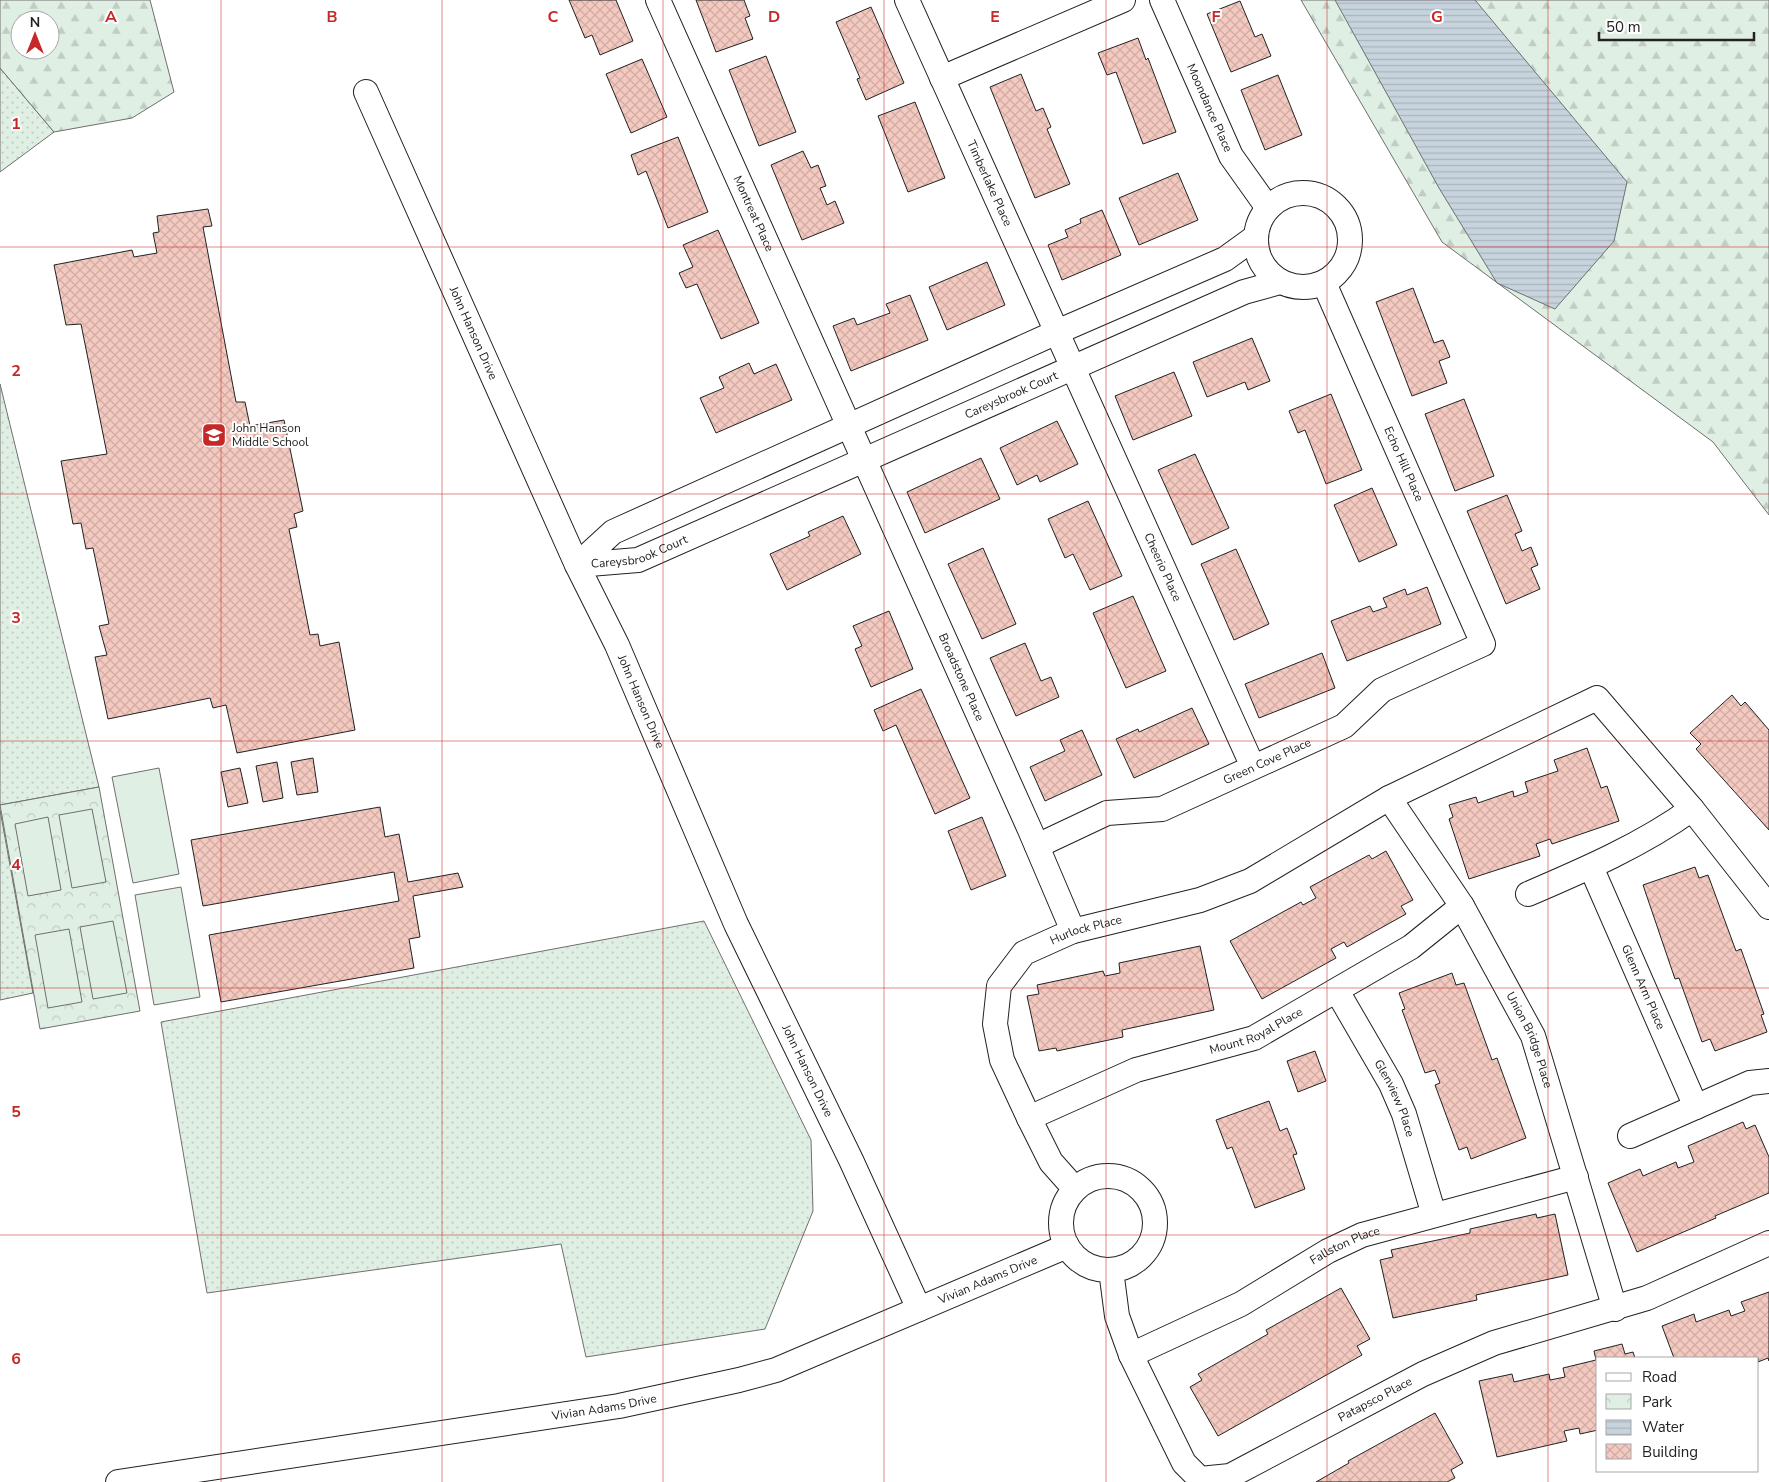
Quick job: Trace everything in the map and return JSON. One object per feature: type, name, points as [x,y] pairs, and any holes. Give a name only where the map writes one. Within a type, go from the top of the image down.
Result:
[{"type":"street","name":"Montreat Place","points":[[658,0],[849,426]]},
{"type":"street","name":"Timberlake Place","points":[[907,0],[1072,367]]},
{"type":"street","points":[[942,78],[1123,0]]},
{"type":"street","name":"Moondance Place","points":[[1162,0],[1231,156],[1268,208]]},
{"type":"street","name":"John Hanson Drive","points":[[366,92],[577,565],[617,645],[736,924],[851,1160],[919,1309]]},
{"type":"street","points":[[1296,193],[1320,196],[1334,204],[1344,216],[1350,231],[1350,250],[1344,265],[1324,283],[1312,287],[1296,288],[1280,282],[1270,274],[1260,261],[1254,238],[1259,222],[1268,208],[1280,198],[1296,193]]},
{"type":"street","name":"Careysbrook Court","points":[[577,565],[613,532],[1057,332],[1225,259],[1254,238]]},
{"type":"street","name":"Careysbrook Court","points":[[577,565],[638,560],[1244,292],[1280,282]]},
{"type":"street","name":"Echo Hill Place","points":[[1324,283],[1483,644]]},
{"type":"street","name":"Cheerio Place","points":[[1072,367],[1253,767]]},
{"type":"street","name":"Broadstone Place","points":[[849,426],[1037,846],[1073,931]]},
{"type":"street","name":"Green Cove Place","points":[[1037,846],[1107,813],[1162,809],[1344,726],[1382,690],[1483,644]]},
{"type":"street","name":"Hurlock Place","points":[[1076,1189],[1051,1162],[1002,1060],[995,1024],[999,986],[1024,953],[1073,931],[1200,900],[1250,881],[1389,798],[1597,698],[1692,809]]},
{"type":"street","name":"Union Bridge Place","points":[[1389,798],[1462,906],[1533,1036],[1615,1309]]},
{"type":"street","points":[[1528,894],[1591,867],[1669,826],[1692,809],[1769,907]]},
{"type":"street","name":"Glenn Arm Place","points":[[1591,867],[1696,1107]]},
{"type":"street","name":"Mount Royal Place","points":[[1029,1118],[1136,1070],[1254,1038],[1411,947],[1462,906]]},
{"type":"street","name":"Glenview Place","points":[[1336,991],[1391,1084],[1404,1114],[1434,1215]]},
{"type":"street","points":[[1630,1136],[1750,1083],[1769,1081]]},
{"type":"street","points":[[1106,1176],[1117,1177],[1131,1182],[1143,1191],[1151,1203],[1155,1217],[1155,1232],[1150,1245],[1143,1255],[1123,1268],[1111,1270],[1098,1269],[1086,1264],[1075,1256],[1067,1246],[1062,1232],[1062,1216],[1066,1202],[1076,1189],[1085,1182],[1106,1176]]},
{"type":"street","name":"Fallston Place","points":[[1131,1355],[1242,1304],[1328,1251],[1362,1235],[1576,1177]]},
{"type":"street","name":"Patapsco Place","points":[[1111,1270],[1117,1316],[1131,1355],[1184,1463],[1200,1479],[1230,1476],[1423,1374],[1494,1343],[1648,1298],[1769,1242]]},
{"type":"street","name":"Vivian Adams Drive","points":[[118,1482],[619,1406],[739,1380],[776,1370],[1067,1246]]},
{"type":"green space","points":[[0,0],[150,0],[174,92],[132,118],[54,132],[0,68]]},
{"type":"green space","points":[[1301,0],[1769,0],[1769,515],[1713,442],[1442,242]]},
{"type":"green space","points":[[0,68],[54,132],[0,172]]},
{"type":"green space","points":[[0,384],[99,787],[0,805]]},
{"type":"green space","points":[[159,768],[179,874],[133,883],[112,777]]},
{"type":"green space","points":[[99,787],[140,1011],[40,1029],[0,805]]},
{"type":"green space","points":[[92,809],[106,882],[72,888],[59,815]]},
{"type":"green space","points":[[0,810],[33,993],[0,1000]]},
{"type":"green space","points":[[48,817],[61,890],[28,896],[15,824]]},
{"type":"green space","points":[[181,887],[200,997],[154,1005],[135,895]]},
{"type":"green space","points":[[113,921],[127,993],[93,999],[80,927]]},
{"type":"green space","points":[[704,921],[811,1140],[813,1211],[765,1329],[586,1357],[561,1244],[207,1293],[161,1022]]},
{"type":"green space","points":[[69,929],[82,1002],[48,1008],[35,935]]},
{"type":"water","points":[[1335,0],[1475,0],[1627,182],[1614,241],[1555,309],[1497,283],[1439,188]]},
{"type":"building","points":[[569,0],[616,0],[633,41],[600,55],[592,35],[585,38]]},
{"type":"building","points":[[696,0],[744,0],[750,16],[745,18],[753,39],[716,52]]},
{"type":"building","points":[[1240,1],[1255,37],[1262,34],[1271,56],[1231,72],[1207,14]]},
{"type":"building","points":[[871,7],[904,83],[866,100],[857,79],[860,78],[836,22]]},
{"type":"building","points":[[1138,38],[1146,60],[1148,58],[1176,132],[1143,144],[1116,72],[1107,75],[1098,53]]},
{"type":"building","points":[[766,56],[796,132],[759,146],[729,70]]},
{"type":"building","points":[[642,59],[667,117],[631,133],[606,74]]},
{"type":"building","points":[[1021,74],[1036,111],[1043,108],[1051,127],[1047,129],[1070,184],[1035,198],[990,87]]},
{"type":"building","points":[[1278,75],[1302,135],[1265,150],[1241,90]]},
{"type":"building","points":[[915,102],[945,178],[908,192],[878,116]]},
{"type":"building","points":[[678,137],[708,212],[668,228],[646,171],[638,175],[631,155]]},
{"type":"building","points":[[803,151],[811,168],[818,165],[826,186],[820,188],[827,205],[835,201],[844,223],[802,240],[771,165]]},
{"type":"building","points":[[1178,173],[1198,220],[1139,245],[1119,198]]},
{"type":"building","points":[[208,209],[212,226],[203,227],[236,402],[245,402],[250,426],[284,420],[303,511],[294,514],[297,527],[289,529],[310,635],[318,634],[320,646],[339,642],[355,730],[237,753],[226,705],[213,708],[210,698],[108,719],[95,657],[107,655],[99,626],[109,624],[93,548],[86,549],[81,523],[73,524],[61,461],[107,454],[81,324],[66,325],[54,265],[132,250],[134,257],[157,253],[153,233],[159,232],[157,216]]},
{"type":"building","points":[[1102,210],[1121,255],[1062,280],[1048,245],[1068,237],[1065,230],[1081,223],[1080,219]]},
{"type":"building","points":[[718,230],[759,323],[721,339],[697,284],[686,288],[679,273],[693,267],[683,245]]},
{"type":"building","points":[[987,262],[1005,305],[947,330],[929,287]]},
{"type":"building","points":[[1413,288],[1434,343],[1443,340],[1450,357],[1439,361],[1447,383],[1412,396],[1376,302]]},
{"type":"building","points":[[910,295],[928,340],[851,371],[833,326],[854,318],[857,325],[890,313],[886,304]]},
{"type":"building","points":[[1252,338],[1270,381],[1248,390],[1245,382],[1207,397],[1193,362]]},
{"type":"building","points":[[749,363],[754,374],[776,364],[792,400],[716,433],[700,398],[724,388],[719,377]]},
{"type":"building","points":[[1174,372],[1192,416],[1133,440],[1115,396]]},
{"type":"building","points":[[1331,394],[1362,470],[1326,484],[1305,430],[1298,433],[1289,411]]},
{"type":"building","points":[[1464,399],[1494,476],[1455,491],[1425,414]]},
{"type":"building","points":[[1057,421],[1078,464],[1040,482],[1037,475],[1017,485],[1000,448]]},
{"type":"building","points":[[1195,454],[1229,528],[1192,545],[1158,470]]},
{"type":"building","points":[[981,458],[1000,499],[925,533],[907,492]]},
{"type":"building","points":[[1372,488],[1397,545],[1359,562],[1334,505]]},
{"type":"building","points":[[1507,495],[1522,531],[1515,534],[1522,551],[1531,547],[1538,565],[1531,568],[1540,589],[1506,604],[1467,511]]},
{"type":"building","points":[[1088,501],[1122,576],[1090,590],[1073,554],[1065,558],[1048,519]]},
{"type":"building","points":[[843,516],[861,554],[787,590],[770,554],[810,536],[808,532]]},
{"type":"building","points":[[983,548],[1016,624],[982,639],[948,564]]},
{"type":"building","points":[[1236,549],[1269,624],[1234,640],[1201,564]]},
{"type":"building","points":[[1427,587],[1441,624],[1347,661],[1331,621],[1370,606],[1373,612],[1387,607],[1383,598],[1405,589],[1407,595]]},
{"type":"building","points":[[1133,596],[1166,671],[1126,688],[1093,613]]},
{"type":"building","points":[[889,611],[913,669],[871,687],[855,649],[862,646],[853,626]]},
{"type":"building","points":[[1025,643],[1041,681],[1051,677],[1059,697],[1016,716],[990,658]]},
{"type":"building","points":[[1322,653],[1335,688],[1259,718],[1245,684]]},
{"type":"building","points":[[921,689],[970,798],[935,814],[896,725],[883,731],[874,710]]},
{"type":"building","points":[[1732,695],[1741,706],[1745,702],[1769,730],[1769,830],[1696,749],[1701,744],[1690,733]]},
{"type":"building","points":[[1192,708],[1209,744],[1134,778],[1116,739],[1138,729],[1139,732]]},
{"type":"building","points":[[1082,730],[1102,775],[1045,801],[1030,767],[1065,751],[1060,740]]},
{"type":"building","points":[[1587,748],[1601,788],[1607,786],[1619,821],[1552,844],[1550,839],[1536,844],[1540,856],[1469,879],[1449,819],[1453,817],[1449,805],[1476,797],[1478,803],[1513,791],[1514,797],[1528,792],[1525,782],[1558,771],[1554,760]]},
{"type":"building","points":[[313,758],[318,792],[297,795],[291,762]]},
{"type":"building","points":[[277,762],[283,798],[263,802],[256,766]]},
{"type":"building","points":[[240,768],[248,803],[228,807],[221,772]]},
{"type":"building","points":[[380,807],[385,837],[399,834],[408,882],[458,873],[463,887],[413,896],[420,937],[409,939],[414,968],[221,1002],[209,935],[399,901],[394,872],[203,906],[191,840]]},
{"type":"building","points":[[982,817],[1006,876],[971,890],[948,831]]},
{"type":"building","points":[[1386,851],[1413,900],[1401,906],[1406,914],[1347,947],[1344,942],[1331,949],[1336,958],[1262,999],[1230,941],[1301,902],[1303,905],[1316,898],[1310,887],[1369,855],[1372,859]]},
{"type":"building","points":[[1695,867],[1699,878],[1708,875],[1736,951],[1741,949],[1764,1014],[1761,1015],[1767,1032],[1715,1051],[1710,1039],[1702,1042],[1679,978],[1675,979],[1643,885]]},
{"type":"building","points":[[1200,946],[1214,1010],[1122,1030],[1123,1037],[1057,1051],[1056,1048],[1039,1051],[1027,996],[1039,994],[1037,985],[1103,971],[1105,976],[1120,973],[1119,963]]},
{"type":"building","points":[[1452,973],[1456,985],[1464,983],[1492,1060],[1497,1058],[1526,1138],[1471,1159],[1467,1147],[1459,1150],[1435,1085],[1440,1083],[1435,1070],[1425,1073],[1402,1010],[1405,1009],[1399,993]]},
{"type":"building","points":[[1315,1051],[1326,1081],[1298,1092],[1287,1061]]},
{"type":"building","points":[[1269,1101],[1280,1131],[1287,1128],[1297,1154],[1293,1155],[1305,1189],[1255,1208],[1232,1147],[1227,1149],[1216,1120]]},
{"type":"building","points":[[1743,1122],[1746,1129],[1755,1125],[1769,1157],[1769,1193],[1637,1252],[1608,1183],[1640,1169],[1643,1176],[1676,1162],[1678,1168],[1694,1162],[1688,1146]]},
{"type":"building","points":[[1536,1214],[1537,1218],[1555,1214],[1568,1275],[1476,1295],[1477,1300],[1393,1318],[1380,1260],[1393,1257],[1391,1250],[1470,1233],[1470,1229]]},
{"type":"building","points":[[1341,1288],[1370,1339],[1357,1346],[1362,1355],[1218,1436],[1190,1387],[1202,1380],[1198,1374],[1268,1334],[1266,1330]]},
{"type":"building","points":[[1769,1292],[1769,1361],[1768,1358],[1759,1362],[1759,1357],[1674,1357],[1662,1326],[1694,1314],[1696,1322],[1729,1310],[1731,1316],[1745,1311],[1741,1302]]},
{"type":"building","points":[[1622,1344],[1625,1354],[1633,1352],[1635,1357],[1596,1357],[1596,1360],[1594,1351]]},
{"type":"building","points":[[1596,1360],[1596,1430],[1580,1434],[1579,1428],[1564,1431],[1567,1441],[1497,1457],[1479,1381],[1512,1374],[1514,1382],[1549,1374],[1550,1380],[1565,1377],[1563,1368]]},
{"type":"building","points":[[1435,1413],[1463,1463],[1451,1470],[1455,1478],[1447,1482],[1316,1482],[1349,1463],[1348,1461]]},
{"type":"place","name":"John Hanson Middle School","points":[[214,435]]}]
